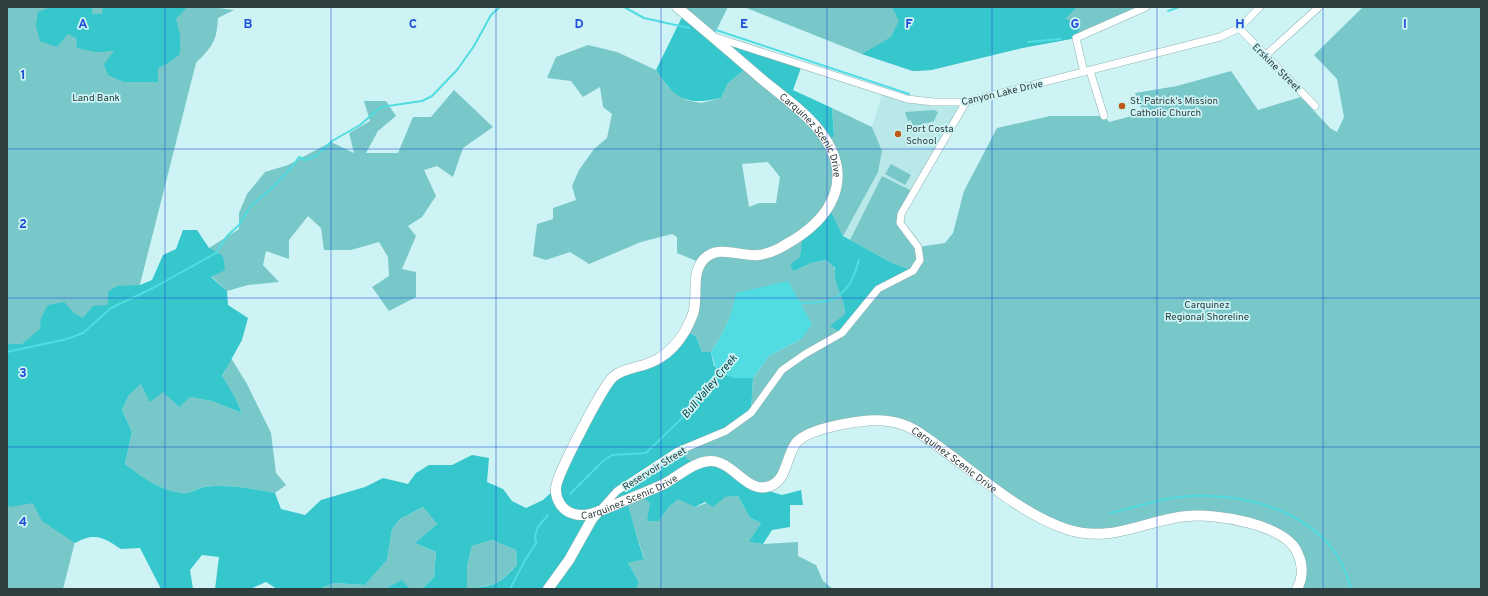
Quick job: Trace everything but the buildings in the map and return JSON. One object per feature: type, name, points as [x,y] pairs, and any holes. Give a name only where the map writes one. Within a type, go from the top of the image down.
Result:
[{"type":"street","name":"Carquinez Scenic Drive","points":[[677,7],[802,113],[819,130],[830,146],[836,160],[838,175],[836,191],[829,208],[818,222],[803,234],[778,249],[757,255],[720,251],[705,258],[698,269],[696,276],[695,307],[689,323],[675,346],[658,360],[625,370],[609,381],[600,395],[558,477],[556,489],[558,500],[570,513],[582,515],[599,511],[662,485],[696,465],[707,462],[719,462],[756,486],[770,486],[781,478],[794,446],[808,434],[842,425],[889,421],[915,430],[1031,512],[1067,529],[1081,532],[1108,534],[1135,529],[1174,518],[1195,515],[1221,518],[1269,528],[1286,537],[1297,551],[1302,573],[1297,589]]},
{"type":"street","points":[[1104,116],[1076,38],[1146,7]]},
{"type":"street","name":"Canyon Lake Drive","points":[[713,36],[907,99],[933,102],[966,102],[1152,53],[1220,37],[1239,28],[1260,7]]},
{"type":"street","points":[[1266,55],[1319,7]]},
{"type":"street","name":"Erskine Street","points":[[1239,28],[1315,106]]},
{"type":"street","name":"Reservoir Street","points":[[599,511],[617,491],[678,451],[726,431],[751,413],[782,370],[805,354],[842,333],[878,289],[913,271],[920,260],[918,248],[900,223],[901,214],[966,102]]},
{"type":"street","points":[[548,589],[569,560],[592,519],[599,511]]},
{"type":"shaded area","points":[[51,7],[92,7],[92,14],[102,14],[103,7],[187,7],[176,19],[180,35],[180,54],[170,62],[158,68],[158,82],[124,82],[108,75],[104,64],[114,51],[96,52],[77,48],[76,38],[68,34],[57,47],[40,41],[36,26],[38,12]]},
{"type":"shaded area","points":[[892,7],[1077,7],[1065,19],[1081,24],[1076,38],[1022,48],[931,70],[913,71],[862,54],[891,37],[899,21]]},
{"type":"shaded area","points":[[684,13],[713,37],[802,65],[793,90],[832,108],[834,136],[827,141],[748,67],[728,83],[721,98],[699,101],[682,98],[676,94],[669,88],[656,70]]},
{"type":"shaded area","points":[[883,91],[907,99],[966,102],[901,214],[890,262],[843,236],[881,151],[872,127]]},
{"type":"shaded area","points":[[829,208],[843,236],[890,262],[913,271],[878,289],[842,333],[830,326],[845,314],[843,302],[837,286],[835,268],[826,260],[811,263],[794,271],[790,265],[800,257],[803,234]]},
{"type":"shaded area","points":[[183,230],[197,230],[209,248],[223,256],[225,270],[211,277],[227,291],[228,305],[248,318],[242,340],[222,376],[235,397],[242,413],[212,401],[190,397],[179,407],[163,392],[150,402],[141,384],[129,395],[122,410],[132,432],[125,464],[158,486],[185,493],[213,486],[240,487],[267,491],[275,493],[281,509],[305,515],[321,500],[365,487],[383,478],[408,484],[416,473],[429,465],[452,465],[472,455],[489,458],[487,482],[503,489],[512,501],[526,508],[543,500],[555,489],[609,381],[652,362],[685,331],[696,336],[702,352],[711,352],[714,366],[735,378],[753,378],[751,413],[726,431],[678,451],[696,465],[707,462],[756,487],[782,495],[801,490],[803,505],[790,505],[790,527],[772,530],[763,544],[749,542],[761,523],[750,518],[738,496],[725,497],[713,507],[705,502],[695,507],[678,499],[669,507],[659,521],[647,521],[650,504],[641,494],[626,500],[644,559],[628,563],[639,582],[636,589],[422,589],[434,577],[436,552],[415,543],[437,524],[423,507],[400,519],[392,529],[387,560],[365,585],[334,583],[319,589],[277,589],[266,582],[250,589],[215,589],[219,557],[202,555],[190,570],[193,589],[161,589],[140,548],[121,549],[109,541],[99,537],[88,538],[75,543],[42,521],[33,503],[10,507],[7,504],[7,344],[22,344],[40,329],[41,318],[48,305],[64,302],[74,313],[83,318],[93,306],[108,305],[108,292],[117,286],[140,285],[152,280],[163,255],[176,249]],"holes":[[[492,540],[516,550],[517,565],[500,580],[484,587],[467,588],[467,566],[472,546]]]},
{"type":"shaded area","points":[[788,281],[812,324],[801,339],[769,356],[753,378],[735,378],[717,373],[711,352],[727,324],[736,293]]},
{"type":"shaded area","points":[[402,580],[410,589],[385,589]]},
{"type":"green space","name":"Land Bank","points":[[7,7],[210,7],[234,10],[218,18],[213,43],[196,63],[63,589],[7,589]]},
{"type":"green space","points":[[677,7],[728,7],[713,37]]},
{"type":"green space","points":[[744,7],[1146,7],[1076,38],[1022,48],[931,70],[913,71],[862,54]]},
{"type":"green space","name":"Carquinez Regional Shoreline","points":[[1363,7],[1481,7],[1481,589],[1297,589],[1302,573],[1286,537],[1201,516],[1119,532],[1055,525],[923,435],[889,421],[808,434],[770,486],[696,465],[678,451],[751,413],[753,378],[769,356],[801,339],[737,293],[730,317],[720,338],[711,352],[702,352],[696,336],[685,331],[701,263],[677,253],[677,237],[672,234],[641,242],[589,264],[570,252],[546,260],[533,256],[537,224],[553,219],[553,208],[576,200],[572,186],[579,170],[594,149],[607,138],[612,114],[603,107],[600,87],[583,97],[571,81],[547,78],[556,57],[588,45],[617,52],[656,70],[667,86],[686,100],[701,103],[721,98],[728,83],[748,67],[834,135],[832,108],[872,127],[882,151],[878,172],[843,236],[829,209],[800,257],[794,271],[811,263],[826,260],[834,267],[840,285],[845,314],[831,326],[878,289],[912,271],[890,262],[850,240],[882,176],[914,192],[900,223],[918,247],[945,243],[953,233],[964,191],[997,128],[1050,116],[1104,116],[1109,122],[1143,113],[1135,93],[1177,86],[1231,71],[1258,110],[1301,97],[1330,128],[1337,132],[1344,117],[1337,79],[1314,55]],"holes":[[[768,162],[780,177],[776,203],[759,203],[749,207],[742,164]]]},
{"type":"green space","points":[[454,90],[493,127],[463,148],[453,177],[437,166],[424,170],[436,196],[422,217],[408,226],[416,236],[402,269],[416,272],[416,297],[389,311],[372,287],[389,276],[388,257],[379,242],[351,250],[324,250],[321,228],[308,216],[289,240],[289,259],[266,251],[263,265],[279,282],[248,285],[227,291],[211,276],[209,248],[239,229],[239,213],[247,194],[265,172],[288,165],[331,142],[354,153],[349,133],[370,121],[364,101],[386,101],[396,116],[378,131],[366,153],[398,153],[413,117],[431,117]]},
{"type":"green space","points":[[934,110],[938,112],[934,121],[913,127],[911,120],[908,121],[905,112]]},
{"type":"green space","points":[[891,164],[911,175],[905,185],[885,174]]},
{"type":"green space","points":[[231,358],[247,384],[271,433],[276,473],[286,485],[275,493],[213,486],[185,493],[158,486],[125,464],[132,432],[122,410],[129,395],[141,384],[163,392],[212,401],[242,413],[235,397],[222,377]]},
{"type":"green space","points":[[641,494],[650,504],[659,521],[669,507],[678,498],[695,507],[725,497],[738,496],[750,518],[761,523],[750,542],[763,544],[798,542],[798,556],[816,565],[823,581],[833,589],[636,589],[639,582],[628,563],[644,558],[625,500]]},
{"type":"green space","points":[[423,507],[437,524],[415,543],[436,552],[434,577],[422,589],[410,589],[402,581],[385,589],[319,589],[334,583],[365,585],[387,560],[392,529],[400,519]]},
{"type":"green space","points":[[492,540],[516,550],[517,565],[499,581],[490,585],[466,589],[467,566],[472,546]]},
{"type":"waterway","points":[[7,352],[67,339],[83,333],[111,308],[153,288],[216,253],[227,236],[239,225],[250,207],[273,187],[293,166],[299,157],[305,160],[316,156],[332,141],[360,125],[381,107],[422,101],[432,96],[457,70],[474,46],[491,15],[500,7]]},
{"type":"waterway","points":[[624,7],[644,18],[689,28]]},
{"type":"waterway","name":"Bull Valley Creek","points":[[1168,11],[1179,7]]},
{"type":"waterway","points":[[716,30],[909,94]]},
{"type":"waterway","name":"Bull Valley Creek","points":[[1028,42],[1060,39]]},
{"type":"waterway","name":"Bull Valley Creek","points":[[798,303],[817,302],[836,298],[851,282],[859,260]]},
{"type":"waterway","name":"Bull Valley Creek","points":[[570,494],[603,461],[612,455],[646,453],[681,419],[718,371]]},
{"type":"waterway","points":[[1110,513],[1161,500],[1191,496],[1216,496],[1241,499],[1266,505],[1289,515],[1310,528],[1328,544],[1342,564],[1351,589]]},
{"type":"waterway","name":"Bull Valley Creek","points":[[510,589],[536,543],[535,536],[538,527],[548,515]]},
{"type":"place","name":"St. Patrick's Mission Catholic Church","points":[[1122,106]]},
{"type":"place","name":"Port Costa School","points":[[898,134]]}]
